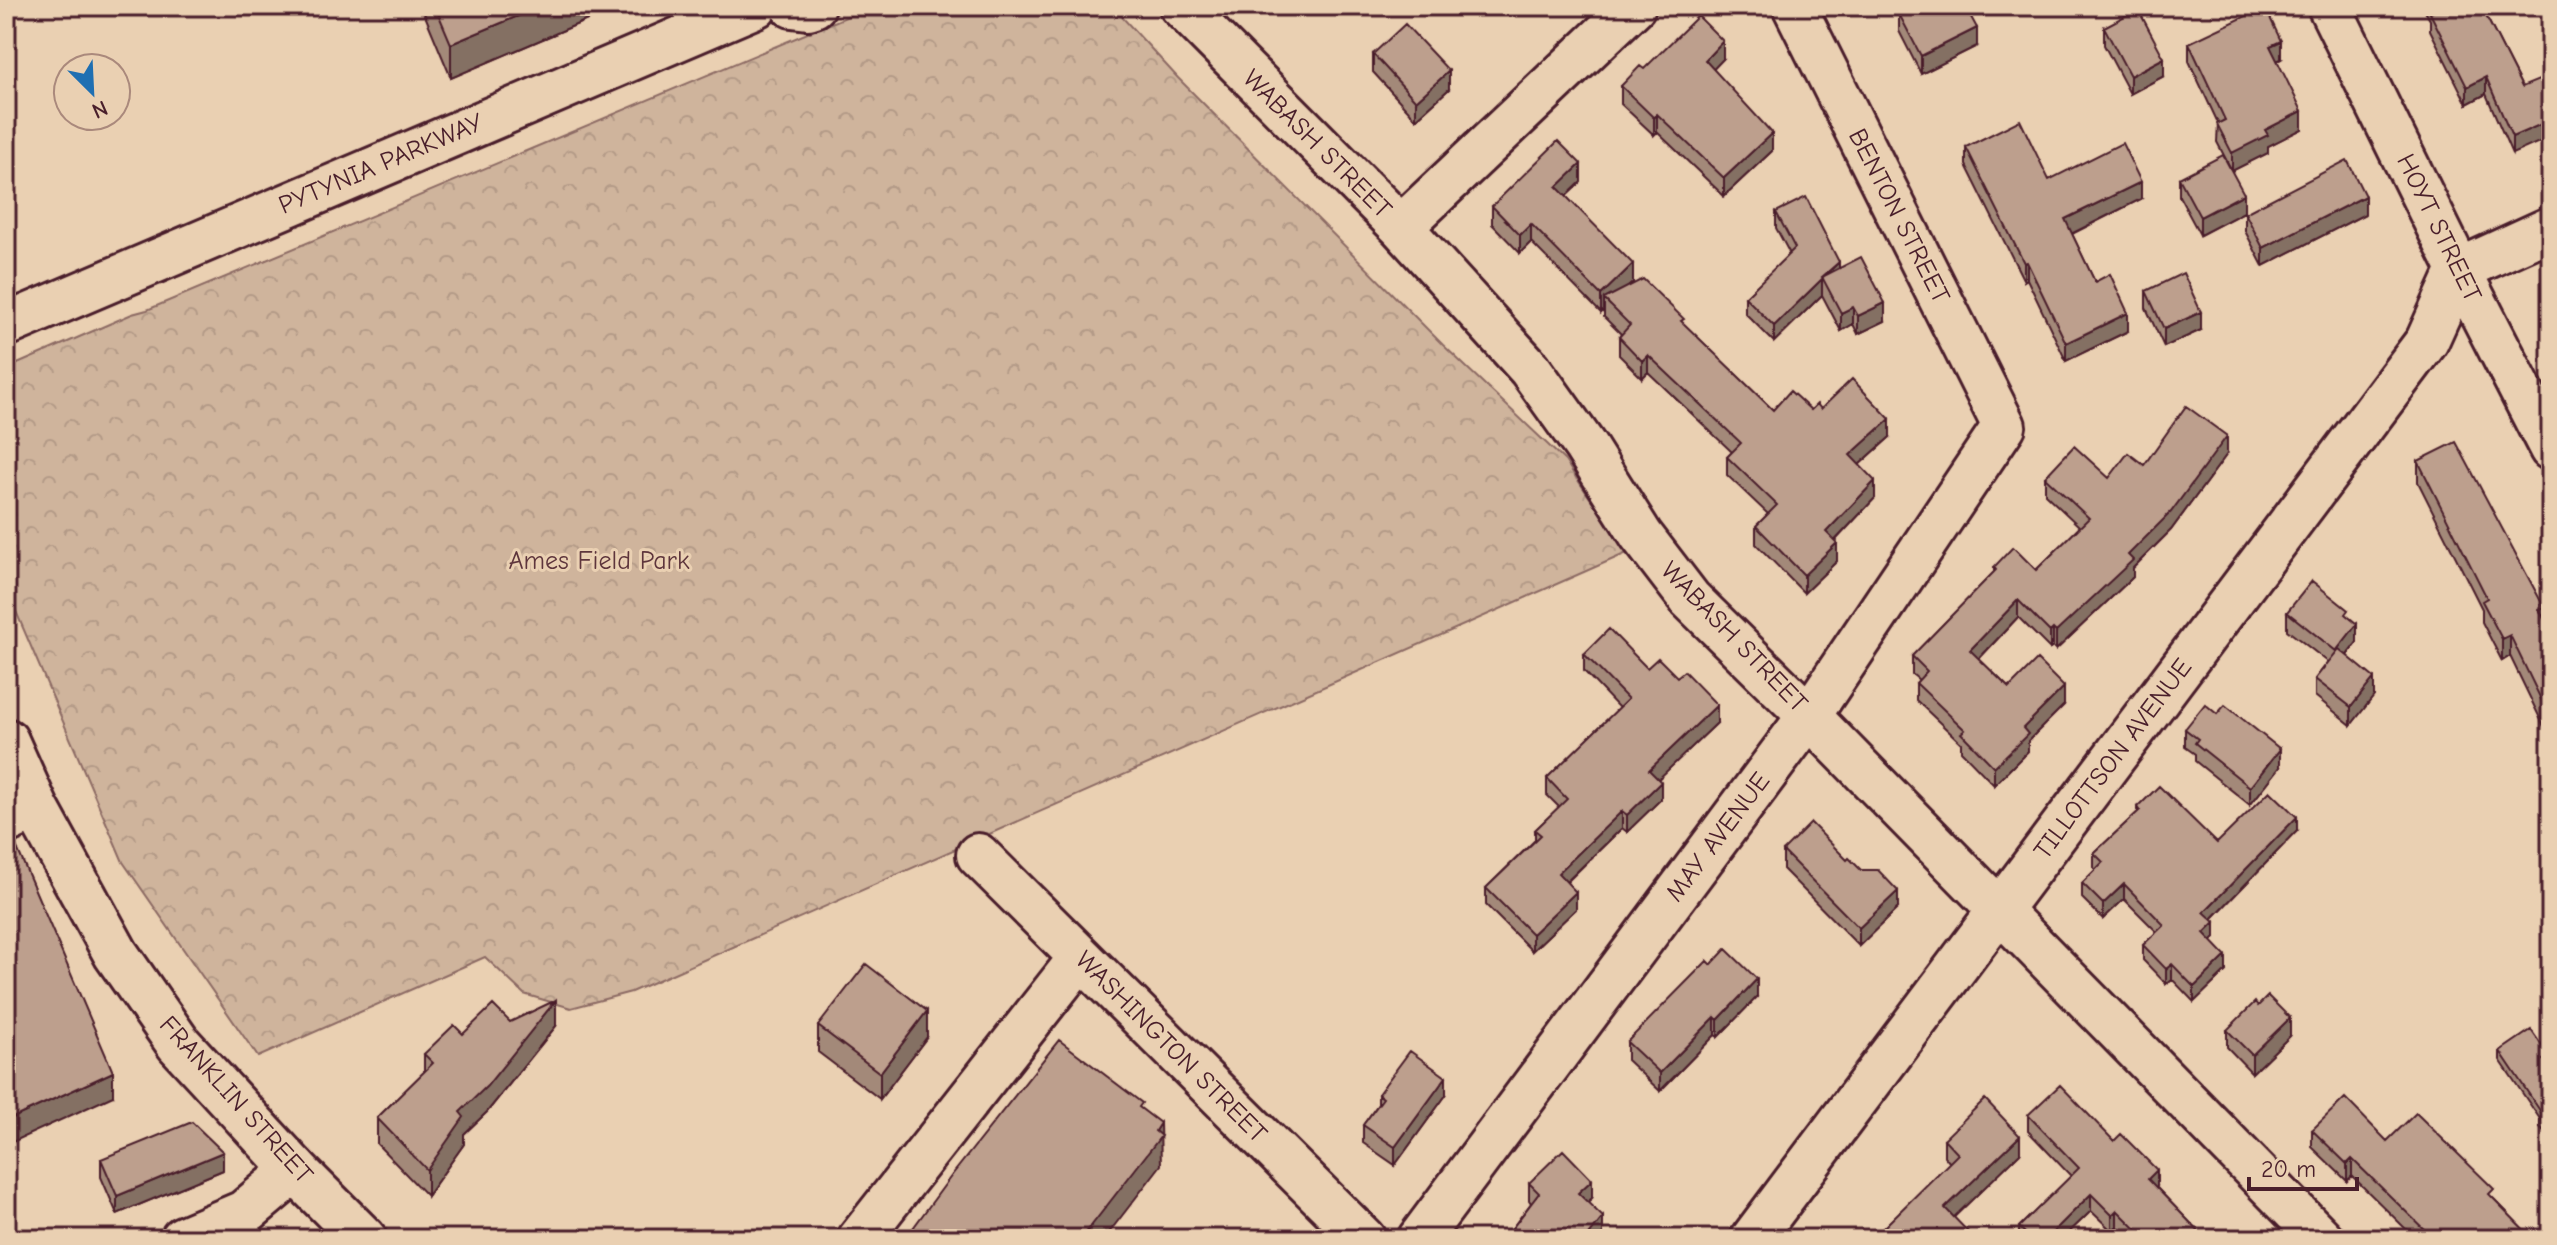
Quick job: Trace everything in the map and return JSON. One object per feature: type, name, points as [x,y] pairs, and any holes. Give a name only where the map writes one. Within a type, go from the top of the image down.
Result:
[{"type":"main road","name":"FRANKLIN STREET","points":[[6,741],[21,815],[178,1043],[295,1170],[364,1239]]},
{"type":"main road","points":[[183,1239],[244,1213],[295,1170]]},
{"type":"street","name":"PYTYNIA PARKWAY","points":[[6,325],[756,6]]},
{"type":"street","points":[[792,6],[814,6]]},
{"type":"street","name":"WABASH STREET","points":[[1181,6],[1401,227],[1530,369],[1585,446],[1641,535],[1690,599],[1809,716],[2322,1239]]},
{"type":"street","points":[[1401,227],[1634,6]]},
{"type":"street","name":"BENTON STREET","points":[[1794,6],[2004,426]]},
{"type":"street","name":"HOYT STREET","points":[[2329,6],[2551,449]]},
{"type":"street","points":[[2459,270],[2551,228]]},
{"type":"street","name":"TILLOTTSON AVENUE","points":[[1752,1239],[2427,341],[2459,270]]},
{"type":"street","name":"MAY AVENUE","points":[[1419,1239],[1809,716],[2004,426]]},
{"type":"street","name":"WASHINGTON STREET","points":[[978,855],[1364,1239]]},
{"type":"street","points":[[859,1239],[1080,958]]},
{"type":"green space","name":"Ames Field Park","points":[[872,6],[1112,6],[1178,78],[1443,345],[1565,461],[1627,553],[631,992],[571,1008],[524,994],[485,957],[258,1057],[123,862],[6,588],[6,369]]},
{"type":"building","points":[[435,6],[542,6],[451,44]]},
{"type":"building","points":[[1914,6],[1965,6],[1977,28],[1921,56],[1899,14]]},
{"type":"building","points":[[2431,6],[2481,6],[2522,87],[2551,75],[2551,120],[2512,137],[2486,77],[2467,87],[2430,13],[2434,11]]},
{"type":"building","points":[[2265,7],[2281,41],[2270,46],[2302,111],[2265,130],[2268,135],[2232,153],[2217,124],[2225,120],[2189,43]]},
{"type":"building","points":[[2138,9],[2164,58],[2130,76],[2104,27]]},
{"type":"building","points":[[1698,16],[1723,41],[1705,60],[1772,133],[1724,178],[1657,114],[1654,118],[1621,86],[1640,66],[1644,69]]},
{"type":"building","points":[[1405,24],[1449,71],[1416,101],[1373,54]]},
{"type":"building","points":[[2020,120],[2049,180],[2122,143],[2141,182],[2065,219],[2095,282],[2110,274],[2128,313],[2066,343],[1966,147]]},
{"type":"building","points":[[1558,141],[1581,164],[1557,187],[1633,264],[1601,295],[1531,224],[1520,235],[1492,206]]},
{"type":"building","points":[[2223,155],[2244,194],[2200,217],[2179,178]]},
{"type":"building","points":[[2347,160],[2365,196],[2263,248],[2245,213]]},
{"type":"building","points":[[1806,197],[1839,262],[1774,326],[1745,297],[1795,248],[1776,212]]},
{"type":"building","points":[[1861,257],[1885,303],[1858,316],[1853,307],[1841,313],[1822,277]]},
{"type":"building","points":[[2183,273],[2201,312],[2164,329],[2146,291]]},
{"type":"building","points":[[1643,279],[1684,319],[1681,321],[1773,410],[1790,391],[1811,410],[1817,404],[1821,409],[1852,379],[1890,419],[1850,455],[1875,481],[1826,532],[1837,543],[1804,575],[1756,526],[1777,505],[1727,457],[1741,443],[1648,355],[1642,361],[1619,337],[1630,325],[1604,299]]},
{"type":"building","points":[[2186,406],[2227,436],[2171,512],[2128,555],[2133,560],[2056,632],[2053,629],[2050,632],[2018,600],[1970,650],[2009,688],[2037,660],[2064,687],[2023,728],[2028,734],[1994,767],[1961,733],[1965,730],[1916,683],[1927,671],[1912,656],[1996,570],[1994,567],[2013,547],[2036,570],[2089,518],[2045,477],[2074,446],[2109,478],[2128,453],[2144,465]]},
{"type":"building","points":[[2456,442],[2544,607],[2539,609],[2551,633],[2551,720],[2510,635],[2502,639],[2482,601],[2487,598],[2418,461]]},
{"type":"building","points":[[2312,581],[2348,610],[2345,614],[2357,624],[2336,651],[2287,612]]},
{"type":"building","points":[[1609,629],[1647,668],[1658,658],[1677,677],[1684,671],[1717,705],[1649,770],[1661,782],[1627,815],[1622,811],[1558,873],[1576,892],[1532,934],[1486,888],[1541,835],[1535,830],[1567,799],[1547,778],[1628,699],[1584,654]]},
{"type":"building","points":[[2339,649],[2374,678],[2351,707],[2315,679]]},
{"type":"building","points":[[2205,704],[2217,714],[2225,705],[2280,749],[2250,787],[2195,743],[2198,739],[2185,729]]},
{"type":"building","points":[[2159,786],[2217,843],[2270,791],[2297,817],[2204,912],[2215,922],[2204,933],[2226,956],[2194,987],[2172,964],[2166,969],[2143,945],[2164,925],[2124,884],[2103,904],[2082,883],[2103,862],[2094,853],[2140,810],[2138,807]]},
{"type":"building","points":[[1811,823],[1847,860],[1849,858],[1861,870],[1878,870],[1898,891],[1859,928],[1783,851]]},
{"type":"building","points":[[14,841],[113,1072],[6,1121],[6,1072],[16,1067],[6,1043],[6,844]]},
{"type":"building","points":[[1726,949],[1757,979],[1660,1073],[1627,1042],[1707,961],[1711,965]]},
{"type":"building","points":[[866,964],[927,1011],[880,1073],[818,1026]]},
{"type":"building","points":[[2268,996],[2290,1018],[2252,1055],[2227,1030],[2255,1002],[2258,1006]]},
{"type":"building","points":[[556,1000],[487,1086],[460,1112],[464,1117],[427,1170],[377,1118],[433,1063],[424,1054],[454,1025],[463,1034],[493,1005],[510,1022]]},
{"type":"building","points":[[2531,1030],[2549,1056],[2543,1060],[2551,1068],[2551,1130],[2540,1118],[2543,1115],[2500,1051]]},
{"type":"building","points":[[1059,1040],[1142,1103],[1139,1107],[1160,1123],[1155,1131],[1161,1136],[1081,1239],[905,1239],[952,1175]]},
{"type":"building","points":[[1410,1051],[1446,1077],[1395,1147],[1363,1125],[1383,1098],[1378,1094]]},
{"type":"building","points":[[2060,1085],[2114,1141],[2121,1134],[2157,1170],[2148,1179],[2206,1239],[2146,1239],[2117,1210],[2112,1215],[2091,1194],[2046,1239],[2031,1239],[2019,1227],[2079,1168],[2028,1115]]},
{"type":"building","points":[[2345,1098],[2387,1141],[2416,1113],[2494,1189],[2489,1194],[2533,1239],[2434,1239],[2352,1159],[2347,1164],[2312,1130]]},
{"type":"building","points":[[1985,1099],[2020,1136],[1945,1208],[1975,1239],[1867,1239],[1871,1235],[1874,1237],[1958,1154],[1944,1139]]},
{"type":"building","points":[[192,1122],[223,1152],[117,1196],[101,1159]]},
{"type":"building","points":[[1563,1150],[1592,1180],[1578,1193],[1603,1217],[1586,1239],[1504,1239],[1539,1193],[1529,1183]]}]
